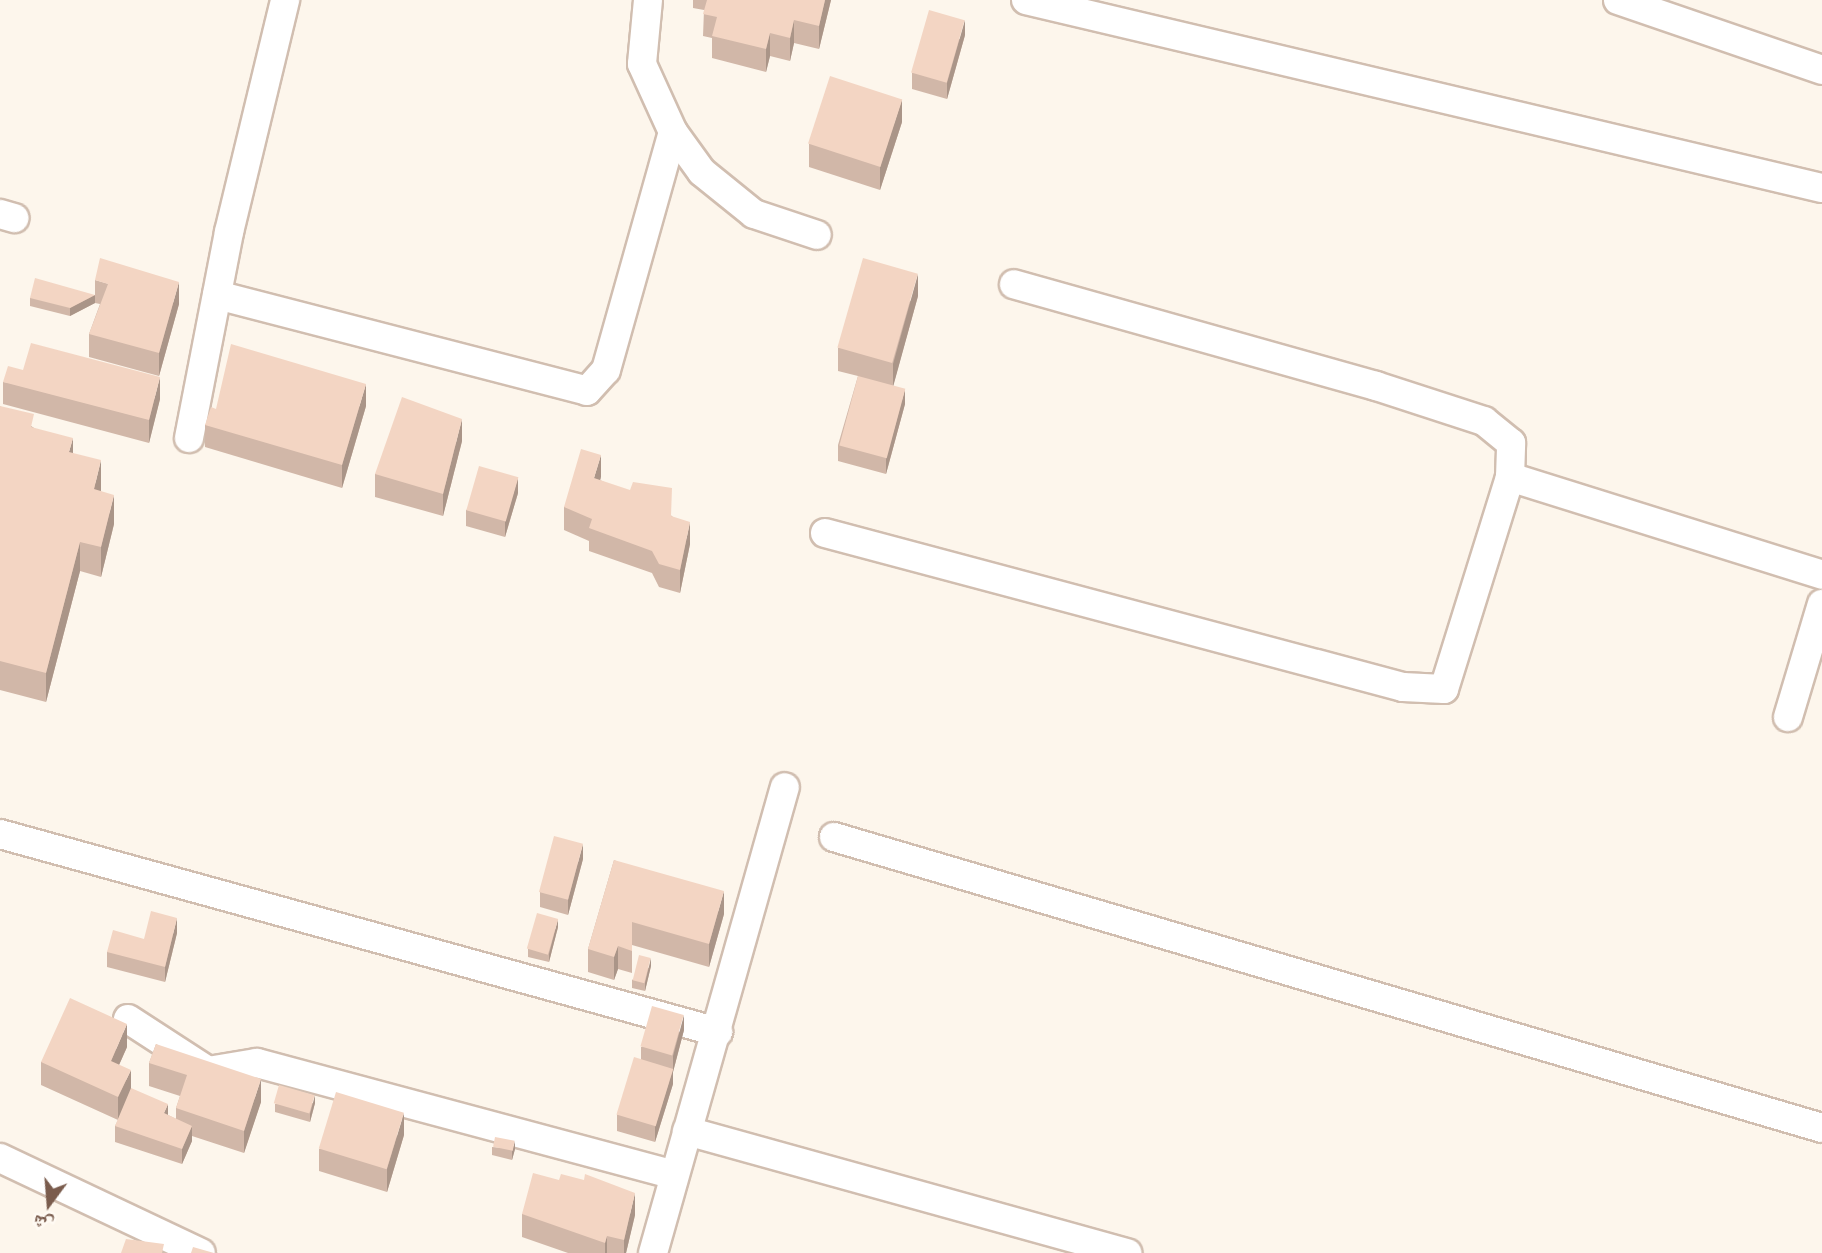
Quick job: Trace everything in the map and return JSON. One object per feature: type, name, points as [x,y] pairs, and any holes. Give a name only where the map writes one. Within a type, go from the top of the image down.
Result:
[{"type":"street","points":[[189,438],[216,295],[285,0]]},
{"type":"street","points":[[648,0],[642,64],[673,132],[727,199],[817,236]]},
{"type":"street","points":[[1026,0],[1106,10],[1822,188]]},
{"type":"street","points":[[1618,0],[1822,71]]},
{"type":"street","points":[[216,295],[587,391],[606,370],[673,132]]},
{"type":"street","points":[[825,533],[1435,693],[1450,680],[1510,477],[1511,443],[1484,421],[1014,284]]},
{"type":"street","points":[[1510,477],[1822,575]]},
{"type":"street","points":[[1788,717],[1822,604]]},
{"type":"street","points":[[653,1253],[718,1032],[785,787]]},
{"type":"street","points":[[0,834],[718,1032]]},
{"type":"street","points":[[834,837],[1822,1128]]},
{"type":"street","points":[[128,1019],[208,1071],[257,1063],[674,1175]]},
{"type":"street","points":[[687,1131],[1127,1253]]},
{"type":"street","points":[[0,1158],[201,1253]]},
{"type":"building","points":[[707,0],[825,0],[819,26],[794,20],[790,38],[770,33],[766,49],[712,36],[717,17],[703,14]]},
{"type":"building","points":[[929,10],[965,20],[947,83],[911,72]]},
{"type":"building","points":[[830,76],[902,99],[880,167],[808,144]]},
{"type":"building","points":[[100,258],[179,282],[159,353],[89,334],[108,284],[95,280]]},
{"type":"building","points":[[863,258],[918,274],[892,363],[837,347]]},
{"type":"building","points":[[35,278],[95,295],[70,308],[30,298]]},
{"type":"building","points":[[31,343],[160,377],[149,420],[3,382],[8,366],[23,370]]},
{"type":"building","points":[[231,344],[366,384],[342,465],[205,425],[211,407],[216,409]]},
{"type":"building","points":[[858,376],[905,389],[887,458],[839,446]]},
{"type":"building","points":[[402,397],[462,419],[443,494],[375,474]]},
{"type":"building","points":[[0,406],[34,414],[31,427],[73,438],[69,452],[101,460],[94,489],[114,495],[101,547],[80,542],[46,673],[0,661]]},
{"type":"building","points":[[581,449],[601,455],[594,478],[630,490],[633,482],[672,488],[671,516],[690,522],[680,570],[659,564],[652,551],[589,528],[592,519],[564,507]]},
{"type":"building","points":[[479,466],[518,477],[506,522],[466,510]]},
{"type":"building","points":[[554,836],[583,844],[568,900],[539,892]]},
{"type":"building","points":[[614,860],[724,891],[709,944],[632,922],[632,951],[618,946],[614,957],[588,949]]},
{"type":"building","points":[[151,911],[177,918],[165,967],[107,952],[113,930],[144,939]]},
{"type":"building","points":[[537,913],[558,919],[548,955],[527,949]]},
{"type":"building","points":[[639,955],[651,958],[644,983],[633,980]]},
{"type":"building","points":[[70,998],[127,1024],[111,1061],[131,1070],[118,1097],[41,1062]]},
{"type":"building","points":[[652,1006],[684,1015],[672,1055],[640,1046]]},
{"type":"building","points":[[156,1044],[261,1079],[244,1131],[176,1108],[187,1075],[149,1063]]},
{"type":"building","points":[[634,1057],[673,1069],[656,1126],[616,1114]]},
{"type":"building","points":[[279,1085],[315,1095],[309,1113],[274,1103]]},
{"type":"building","points":[[131,1088],[168,1104],[164,1113],[192,1126],[182,1149],[115,1126]]},
{"type":"building","points":[[336,1092],[404,1113],[387,1169],[319,1148]]},
{"type":"building","points":[[495,1137],[515,1141],[513,1151],[493,1147]]},
{"type":"building","points":[[533,1173],[559,1180],[561,1174],[584,1180],[585,1174],[635,1193],[624,1240],[607,1236],[605,1243],[522,1214]]},
{"type":"building","points":[[126,1239],[164,1244],[162,1253],[121,1253]]},
{"type":"building","points":[[193,1247],[214,1253],[191,1253]]}]
